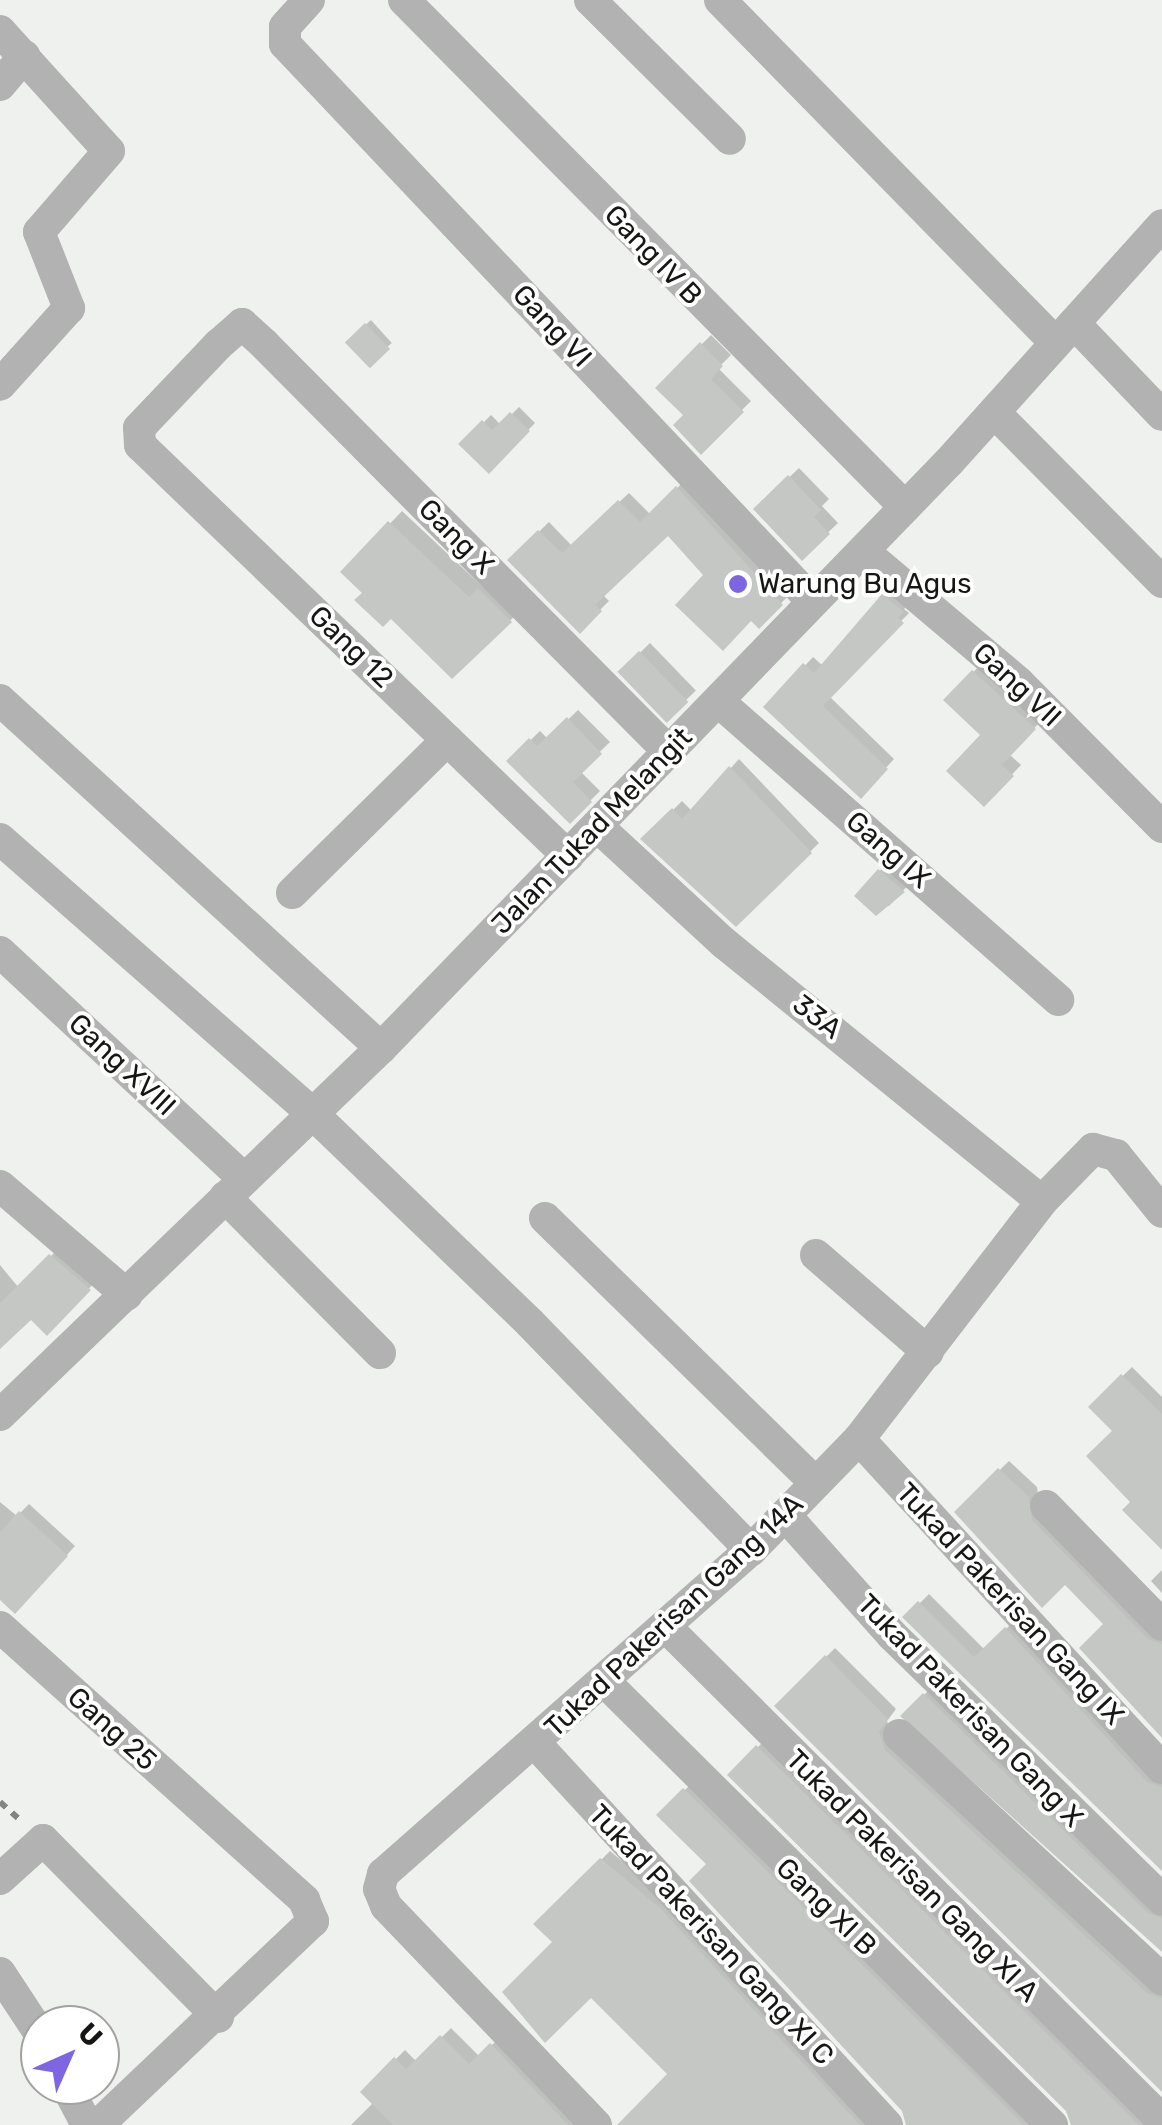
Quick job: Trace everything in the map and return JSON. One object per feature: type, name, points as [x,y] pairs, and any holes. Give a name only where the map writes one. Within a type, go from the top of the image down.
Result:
[{"type":"street","name":"Gang VI","points":[[309,0],[285,27],[290,50],[813,602]]},
{"type":"street","name":"Gang IV B","points":[[404,0],[905,507]]},
{"type":"street","points":[[590,0],[730,138]]},
{"type":"street","points":[[720,0],[1065,333],[1162,414]]},
{"type":"street","points":[[0,31],[109,151],[38,232],[44,251],[63,281],[69,308],[0,385]]},
{"type":"street","points":[[0,85],[24,56]]},
{"type":"street","name":"Jalan Tukad Melangit","points":[[0,1415],[382,1048],[905,507],[1162,225]]},
{"type":"street","name":"Gang 12","points":[[242,324],[136,436],[568,856]]},
{"type":"street","name":"Gang X","points":[[242,324],[669,752]]},
{"type":"street","points":[[994,412],[1162,582]]},
{"type":"street","name":"Gang VII","points":[[863,550],[1019,683],[1162,828]]},
{"type":"street","points":[[0,700],[382,1048]]},
{"type":"street","name":"Gang IX","points":[[718,701],[1058,1000]]},
{"type":"street","points":[[292,893],[447,740]]},
{"type":"street","name":"33A","points":[[598,826],[724,944],[1042,1200]]},
{"type":"street","points":[[0,840],[314,1115],[556,1350],[751,1550]]},
{"type":"street","name":"Gang XVIII","points":[[0,952],[235,1188],[380,1353]]},
{"type":"street","name":"Tukad Pakerisan Gang 14A","points":[[596,2125],[386,1906],[379,1889],[383,1874],[606,1683],[786,1516],[859,1439],[1042,1200],[1094,1150],[1104,1148],[1162,1212]]},
{"type":"street","points":[[0,1186],[127,1294]]},
{"type":"street","points":[[545,1218],[816,1484]]},
{"type":"street","points":[[816,1254],[928,1352]]},
{"type":"street","name":"Tukad Pakerisan Gang IX","points":[[859,1439],[1162,1768]]},
{"type":"street","points":[[1046,1506],[1162,1625]]},
{"type":"street","name":"Tukad Pakerisan Gang X","points":[[786,1516],[904,1647],[1162,1900]]},
{"type":"street","name":"Gang 25","points":[[0,1628],[304,1900],[313,1921],[218,2017]]},
{"type":"street","name":"Tukad Pakerisan Gang XI A","points":[[666,1628],[1162,2120]]},
{"type":"street","name":"Gang XI B","points":[[606,1683],[798,1880],[1052,2125]]},
{"type":"street","points":[[899,1735],[1162,1979]]},
{"type":"street","name":"Tukad Pakerisan Gang XI C","points":[[536,1744],[887,2125]]},
{"type":"street","points":[[0,1880],[44,1840],[218,2017],[98,2125]]},
{"type":"street","points":[[0,1973],[21,2005]]},
{"type":"building","points":[[365,323],[390,349],[370,368],[345,342]]},
{"type":"building","points":[[700,342],[723,366],[711,379],[744,412],[701,455],[673,425],[683,415],[655,388]]},
{"type":"building","points":[[510,412],[530,431],[489,474],[458,444],[482,420],[492,430]]},
{"type":"building","points":[[788,475],[821,510],[814,517],[830,534],[802,561],[753,509]]},
{"type":"building","points":[[676,486],[783,605],[759,629],[751,621],[723,651],[675,605],[703,575],[668,536],[595,605],[602,611],[580,634],[507,560],[538,530],[562,553],[618,500],[640,522]]},
{"type":"building","points":[[388,521],[469,597],[478,588],[512,622],[452,679],[391,619],[383,627],[354,600],[362,593],[340,572]]},
{"type":"building","points":[[882,594],[904,612],[898,618],[904,623],[823,706],[888,769],[861,799],[763,707],[803,663],[814,673]]},
{"type":"building","points":[[639,651],[688,702],[667,723],[617,672]]},
{"type":"building","points":[[972,670],[1036,729],[1002,765],[1014,776],[984,807],[946,771],[980,735],[943,700]]},
{"type":"building","points":[[567,717],[602,754],[573,782],[592,802],[570,824],[506,761],[529,738],[537,746]]},
{"type":"building","points":[[729,766],[812,853],[736,927],[640,839],[672,808],[682,819]]},
{"type":"building","points":[[878,869],[905,892],[876,916],[854,896]]},
{"type":"building","points":[[49,1254],[91,1290],[47,1336],[31,1320],[0,1349],[0,1303]]},
{"type":"building","points":[[1121,1374],[1162,1414],[1162,1550],[1122,1510],[1130,1502],[1086,1456],[1112,1431],[1088,1407]]},
{"type":"building","points":[[998,1468],[1029,1497],[1032,1520],[1148,1639],[1162,1644],[1162,1738],[1079,1648],[1103,1624],[1065,1585],[1042,1608],[954,1512]]},
{"type":"building","points":[[19,1511],[68,1556],[15,1614],[0,1600],[0,1532]]},
{"type":"building","points":[[918,1601],[974,1657],[1005,1627],[1147,1782],[1162,1787],[1162,1871],[902,1617]]},
{"type":"building","points":[[825,1655],[888,1719],[879,1732],[885,1750],[1148,1994],[1162,1998],[1162,2092],[774,1706]]},
{"type":"building","points":[[923,1693],[1148,1913],[1162,1918],[1162,1952],[900,1716]]},
{"type":"building","points":[[756,1745],[1139,2125],[1071,2125],[1066,2111],[727,1775]]},
{"type":"building","points":[[683,1788],[1024,2125],[906,2125],[902,2111],[689,1881],[706,1864],[656,1815]]},
{"type":"building","points":[[600,1858],[661,1909],[860,2125],[617,2125],[667,2074],[591,1998],[545,2043],[502,1992],[552,1942],[533,1924]]},
{"type":"building","points":[[440,2035],[469,2064],[490,2043],[568,2125],[393,2125],[360,2092],[394,2057],[406,2069]]},
{"type":"place","name":"Warung Bu Agus","points":[[738,584]]}]
